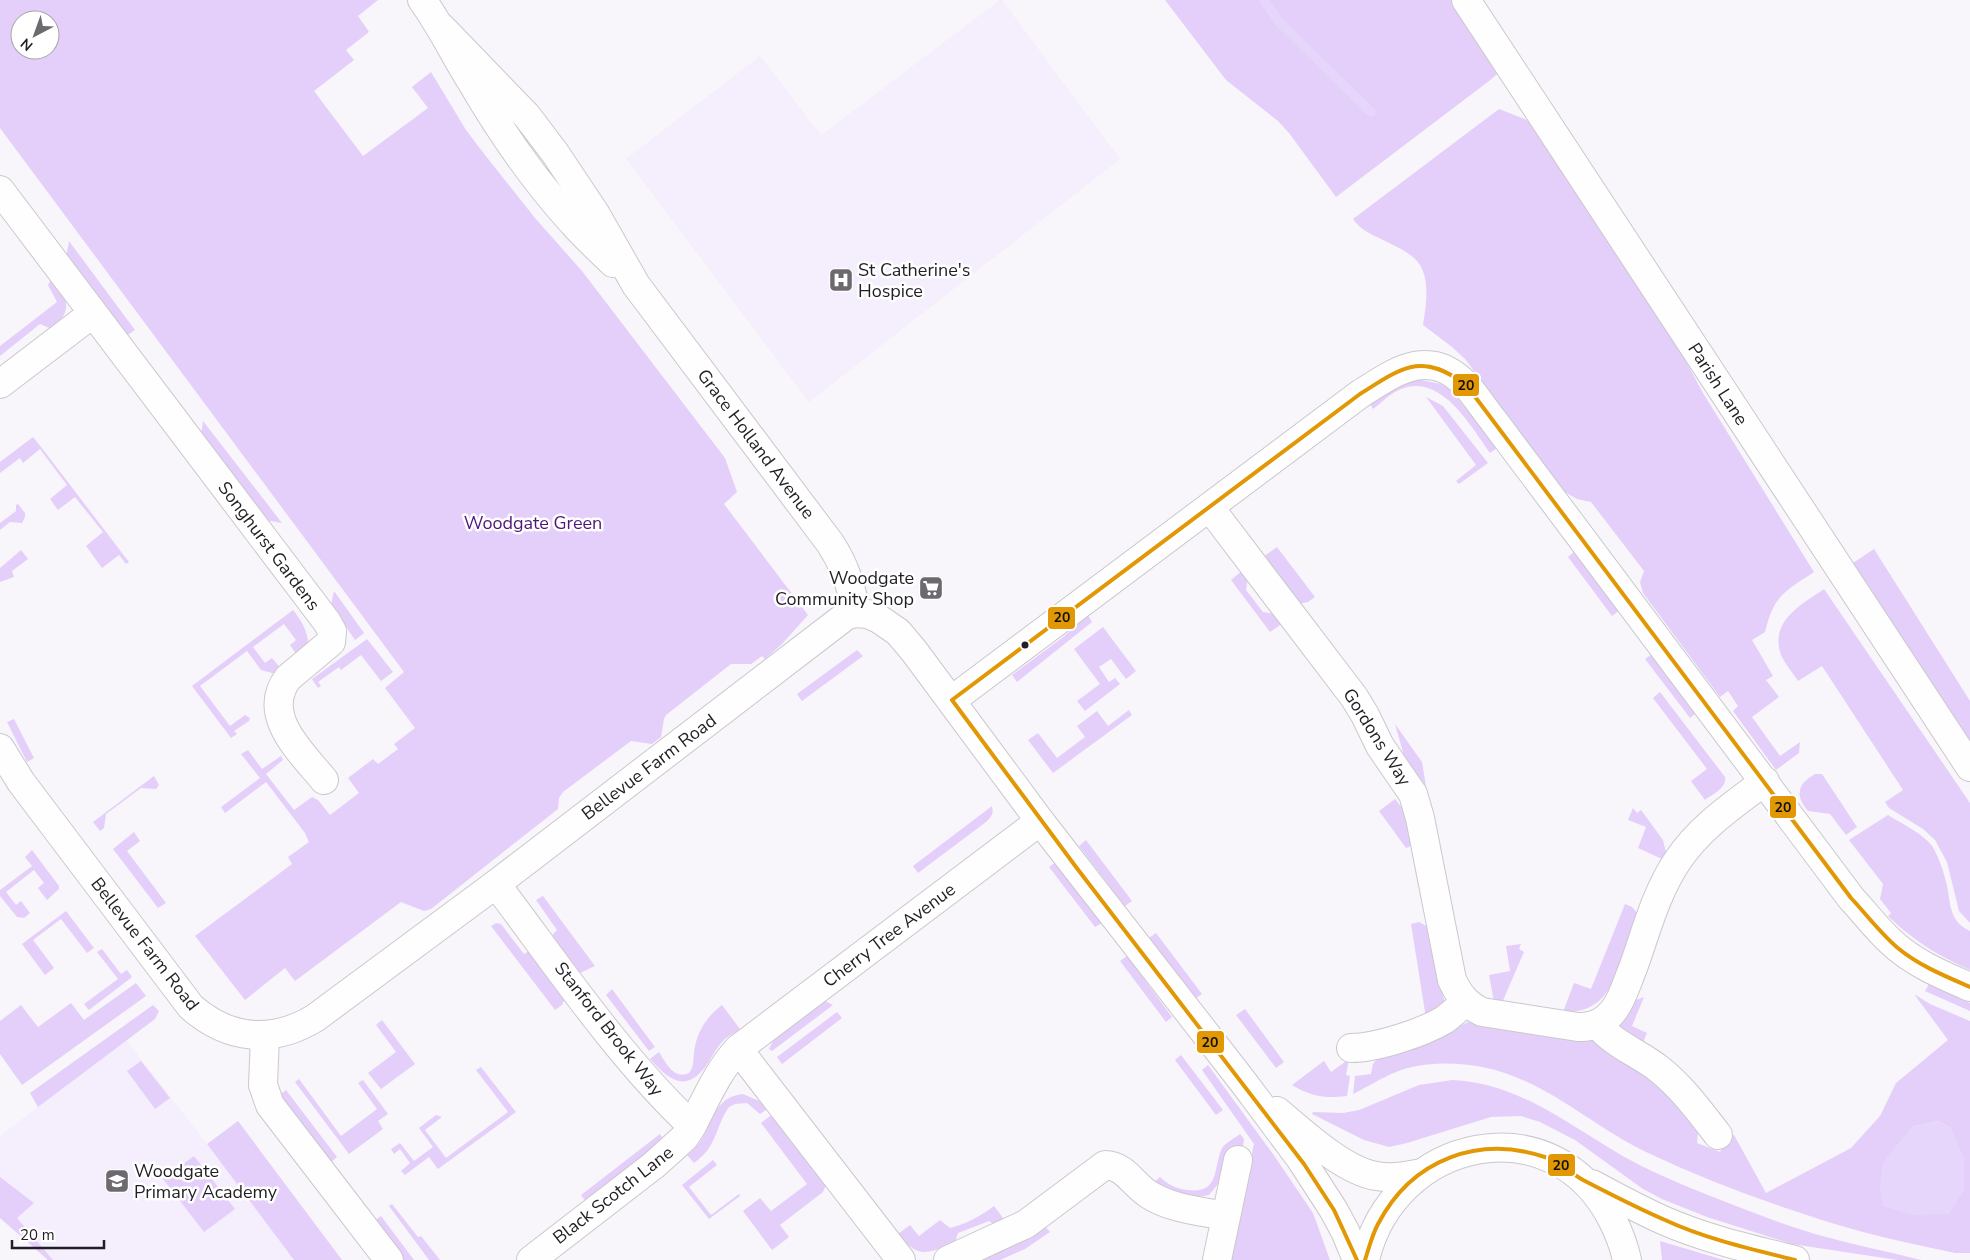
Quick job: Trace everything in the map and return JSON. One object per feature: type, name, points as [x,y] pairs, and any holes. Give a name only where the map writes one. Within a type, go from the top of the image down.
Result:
[{"type":"street","name":"Grace Holland Avenue","points":[[422,0],[441,27],[470,81],[514,148],[547,193],[574,225],[636,285],[830,543],[841,559],[851,585],[856,613]]},
{"type":"street","name":"Parish Lane","points":[[1466,0],[1970,767]]},
{"type":"street","name":"Songhurst Gardens","points":[[0,190],[332,631],[331,642],[288,678],[283,685],[279,698],[283,727],[324,780]]},
{"type":"street","points":[[0,384],[92,314]]},
{"type":"street","points":[[952,700],[1360,394],[1414,365],[1429,365],[1442,368],[1455,375],[1467,386],[1488,413],[1851,898],[1890,942],[1927,968],[1970,987]]},
{"type":"street","name":"Gordons Way","points":[[1210,508],[1354,697],[1380,746],[1413,794],[1420,818],[1452,980],[1465,1003]]},
{"type":"street","points":[[856,613],[868,614],[898,632],[952,700],[1040,821],[1244,1083],[1319,1186],[1345,1231],[1356,1260]]},
{"type":"street","name":"Bellevue Farm Road","points":[[0,748],[21,782],[191,1007],[213,1023],[230,1030],[265,1036],[282,1034],[299,1028],[315,1018],[496,884],[847,615],[856,613]]},
{"type":"street","points":[[1351,1048],[1378,1045],[1432,1026],[1445,1019],[1465,1003],[1482,1012],[1569,1027],[1585,1028],[1597,1024],[1610,1014],[1621,998],[1670,872],[1679,858],[1707,826],[1765,781]]},
{"type":"street","name":"Cherry Tree Avenue","points":[[738,1049],[1040,821]]},
{"type":"street","name":"Stanford Brook Way","points":[[496,884],[634,1066],[666,1102],[692,1126]]},
{"type":"street","points":[[1597,1024],[1609,1037],[1658,1068],[1671,1079],[1718,1135]]},
{"type":"street","points":[[265,1036],[263,1085],[270,1105],[389,1260]]},
{"type":"street","points":[[692,1126],[724,1064],[738,1049],[901,1260]]},
{"type":"street","points":[[1244,1083],[1318,1144],[1351,1166],[1375,1176],[1399,1177],[1422,1173]]},
{"type":"street","name":"Black Scotch Lane","points":[[531,1260],[654,1165],[684,1137],[692,1126]]},
{"type":"street","points":[[1365,1260],[1371,1238],[1384,1211],[1401,1189],[1422,1173],[1464,1152],[1476,1148],[1500,1147],[1531,1151],[1546,1156],[1571,1170],[1582,1179],[1609,1214],[1622,1240],[1627,1260]]},
{"type":"street","points":[[1217,1260],[1238,1160]]},
{"type":"street","points":[[948,1260],[1026,1224],[1104,1165],[1114,1165],[1122,1170],[1147,1193],[1163,1202],[1226,1216]]},
{"type":"street","points":[[1582,1179],[1673,1224],[1718,1240],[1795,1260]]},
{"type":"shaded area","name":"St Catherine's Hospice","points":[[1002,0],[1120,159],[809,402],[626,159],[760,56],[821,135]]},
{"type":"shaded area","name":"Woodgate Primary Academy","points":[[126,1040],[294,1260],[48,1260],[0,1218],[0,1136]]},
{"type":"shaded area","points":[[1938,1121],[1951,1128],[1964,1158],[1964,1190],[1949,1214],[1913,1215],[1883,1206],[1880,1187],[1883,1163],[1912,1127]]},
{"type":"green space","name":"Woodgate Green","points":[[0,0],[378,0],[358,16],[369,32],[346,50],[354,60],[314,91],[363,156],[428,108],[412,87],[431,72],[466,130],[485,155],[535,218],[582,271],[725,458],[737,492],[724,504],[808,615],[782,644],[765,659],[762,656],[751,664],[731,664],[666,715],[661,737],[652,744],[631,741],[563,792],[559,798],[558,809],[431,909],[424,911],[401,902],[295,981],[285,968],[245,1000],[195,936],[292,864],[288,857],[309,842],[305,833],[266,782],[225,813],[221,807],[260,778],[241,754],[248,750],[262,769],[281,756],[283,760],[266,774],[294,810],[312,797],[318,800],[330,815],[359,793],[348,778],[373,759],[378,764],[398,749],[394,744],[415,728],[385,688],[404,672],[0,128]]},
{"type":"green space","points":[[1165,0],[1456,0],[1503,69],[1336,197],[1289,133],[1278,121],[1226,80]]},
{"type":"green space","points":[[1499,109],[1527,120],[1560,153],[1675,341],[1703,393],[1814,572],[1782,596],[1772,610],[1765,632],[1752,640],[1773,676],[1766,680],[1779,697],[1752,717],[1780,756],[1800,742],[1799,753],[1776,770],[1733,711],[1738,706],[1728,691],[1720,697],[1643,593],[1640,582],[1644,571],[1591,502],[1577,499],[1565,492],[1465,359],[1423,325],[1426,283],[1417,261],[1405,251],[1366,231],[1353,219]]},
{"type":"green space","points":[[69,241],[135,330],[126,336],[66,257]]},
{"type":"green space","points":[[53,276],[62,290],[66,303],[64,316],[52,329],[40,324],[0,356],[0,346],[57,302],[48,285]]},
{"type":"green space","points":[[1416,379],[1441,384],[1451,390],[1497,448],[1490,453],[1473,428],[1451,403],[1439,393],[1425,387],[1411,386],[1395,392],[1373,409],[1369,402],[1391,385]]},
{"type":"green space","points":[[1426,397],[1443,406],[1488,463],[1459,484],[1456,481],[1476,465]]},
{"type":"green space","points":[[203,421],[282,523],[265,520],[201,435]]},
{"type":"green space","points":[[33,437],[129,562],[126,564],[119,555],[102,568],[86,546],[103,532],[75,497],[58,510],[50,499],[67,485],[40,449],[23,463],[20,458],[0,473],[0,462]]},
{"type":"green space","points":[[18,504],[25,513],[22,523],[10,522],[0,530],[0,523],[16,511],[16,505]]},
{"type":"green space","points":[[1277,547],[1315,597],[1308,602],[1299,604],[1263,557]]},
{"type":"green space","points":[[1874,549],[1970,701],[1970,745],[1853,563]]},
{"type":"green space","points":[[21,550],[28,559],[12,571],[14,577],[0,582],[0,568]]},
{"type":"green space","points":[[1575,551],[1620,610],[1612,616],[1568,557]]},
{"type":"green space","points":[[1243,570],[1248,577],[1246,590],[1263,612],[1276,614],[1283,623],[1270,632],[1231,580]]},
{"type":"green space","points":[[1824,589],[1970,803],[1970,923],[1959,911],[1947,862],[1935,840],[1923,829],[1889,808],[1885,802],[1903,790],[1822,666],[1798,681],[1781,655],[1778,643],[1784,623],[1806,601]]},
{"type":"green space","points":[[334,591],[364,633],[355,640],[331,605]]},
{"type":"green space","points":[[293,610],[304,628],[309,648],[299,658],[290,645],[296,640],[284,624],[253,647],[265,663],[272,658],[283,671],[276,674],[261,670],[247,651],[200,686],[230,726],[245,715],[250,718],[249,721],[234,731],[237,734],[231,738],[192,686]]},
{"type":"green space","points":[[1088,615],[1092,622],[1017,682],[1012,675],[1062,638]]},
{"type":"green space","points":[[1103,627],[1136,671],[1126,679],[1111,659],[1099,667],[1109,682],[1115,678],[1120,684],[1085,711],[1077,701],[1100,684],[1074,649]]},
{"type":"green space","points":[[367,639],[393,672],[381,681],[361,655],[341,670],[339,667],[318,682],[321,686],[318,688],[312,679]]},
{"type":"green space","points":[[857,650],[863,656],[802,701],[797,694]]},
{"type":"green space","points":[[1652,654],[1697,712],[1690,718],[1645,659]]},
{"type":"green space","points":[[1660,692],[1725,777],[1722,788],[1705,800],[1691,781],[1707,769],[1653,698]]},
{"type":"green space","points":[[1129,710],[1132,715],[1053,773],[1028,740],[1038,733],[1057,758],[1085,737],[1077,726],[1097,711],[1108,726]]},
{"type":"green space","points":[[14,719],[34,758],[27,762],[7,722]]},
{"type":"green space","points":[[1395,724],[1422,762],[1426,786],[1405,759]]},
{"type":"green space","points":[[1815,774],[1822,774],[1857,827],[1846,835],[1830,814],[1808,811],[1804,806],[1800,795],[1801,786]]},
{"type":"green space","points":[[154,776],[159,785],[156,789],[141,788],[106,814],[104,828],[100,831],[93,822]]},
{"type":"green space","points":[[1395,799],[1407,814],[1414,845],[1406,848],[1379,811]]},
{"type":"green space","points":[[992,806],[992,815],[986,822],[918,873],[913,866]]},
{"type":"green space","points":[[1633,808],[1637,813],[1641,810],[1663,840],[1666,852],[1662,859],[1638,848],[1646,827],[1628,820]]},
{"type":"green space","points":[[1888,815],[1923,837],[1935,850],[1947,886],[1952,912],[1958,922],[1970,931],[1970,970],[1926,947],[1888,916],[1891,913],[1880,899],[1883,884],[1849,840]]},
{"type":"green space","points":[[134,832],[140,841],[127,851],[166,903],[158,908],[113,849]]},
{"type":"green space","points":[[1086,840],[1132,901],[1125,906],[1079,846]]},
{"type":"green space","points":[[32,850],[59,886],[59,889],[47,900],[38,888],[44,883],[34,870],[6,892],[16,905],[21,901],[30,913],[24,918],[17,917],[0,896],[0,890],[32,866],[25,857]]},
{"type":"green space","points":[[1056,862],[1102,923],[1095,927],[1049,867]]},
{"type":"green space","points":[[543,896],[595,966],[580,973],[552,935],[557,930],[536,900]]},
{"type":"green space","points":[[1625,904],[1632,907],[1640,916],[1618,971],[1608,990],[1602,998],[1586,1009],[1563,1012],[1574,983],[1591,989]]},
{"type":"green space","points":[[66,911],[94,948],[87,953],[61,919],[33,940],[54,968],[45,975],[22,944]]},
{"type":"green space","points":[[1419,922],[1430,928],[1438,979],[1445,1002],[1426,1018],[1411,924]]},
{"type":"green space","points":[[496,923],[501,924],[524,954],[529,951],[565,998],[562,1005],[555,1010],[491,926]]},
{"type":"green space","points":[[1156,933],[1202,994],[1195,999],[1149,938]]},
{"type":"green space","points":[[1521,944],[1519,949],[1524,952],[1501,1005],[1494,1002],[1489,975],[1510,971],[1506,946]]},
{"type":"green space","points":[[102,949],[121,974],[127,970],[132,977],[89,1010],[84,1004],[118,979],[97,952]]},
{"type":"green space","points":[[1127,956],[1172,1017],[1166,1022],[1120,961]]},
{"type":"green space","points":[[136,983],[146,996],[22,1085],[0,1054],[0,1021],[21,1005],[38,1027],[71,1003],[84,1020]]},
{"type":"green space","points":[[1929,984],[1970,1003],[1970,1011],[1925,991]]},
{"type":"green space","points":[[612,989],[655,1047],[649,1051],[606,995]]},
{"type":"green space","points":[[1914,994],[1930,1004],[1970,1021],[1970,1253],[1955,1253],[1863,1232],[1780,1206],[1726,1186],[1672,1164],[1625,1141],[1547,1092],[1505,1073],[1482,1067],[1463,1064],[1443,1064],[1413,1067],[1391,1074],[1353,1094],[1355,1076],[1371,1074],[1376,1060],[1449,1032],[1468,1022],[1482,1026],[1596,1037],[1668,1094],[1698,1131],[1697,1143],[1720,1152],[1725,1141],[1734,1135],[1766,1193],[1851,1148],[1880,1116],[1896,1083],[1948,1040]],"holes":[[[1938,1121],[1951,1128],[1884,1163],[1912,1127]]]},
{"type":"green space","points":[[1644,997],[1632,1026],[1647,1033],[1641,1047],[1617,1026],[1631,1002]]},
{"type":"green space","points":[[825,1001],[833,1005],[772,1051],[769,1049],[774,1039]]},
{"type":"green space","points":[[153,1005],[159,1011],[155,1019],[38,1107],[30,1093]]},
{"type":"green space","points":[[722,1005],[740,1029],[721,1043],[698,1075],[691,1080],[677,1080],[663,1072],[650,1059],[659,1052],[675,1072],[684,1075],[689,1073],[693,1066],[695,1046],[700,1032],[711,1015]]},
{"type":"green space","points":[[1245,1009],[1284,1062],[1276,1068],[1236,1015]]},
{"type":"green space","points":[[837,1012],[842,1018],[782,1064],[777,1057]]},
{"type":"green space","points":[[382,1020],[415,1064],[381,1089],[368,1073],[396,1052],[376,1025]]},
{"type":"green space","points":[[1181,1055],[1223,1110],[1216,1115],[1175,1060]]},
{"type":"green space","points":[[1349,1059],[1346,1075],[1350,1076],[1347,1096],[1318,1096],[1292,1085],[1324,1061],[1331,1072]]},
{"type":"green space","points":[[141,1061],[170,1098],[155,1109],[127,1071]]},
{"type":"green space","points":[[1208,1065],[1273,1154],[1313,1213],[1330,1260],[1229,1260],[1254,1144],[1202,1070]]},
{"type":"green space","points":[[481,1067],[516,1112],[438,1169],[429,1157],[405,1175],[401,1171],[410,1163],[400,1149],[394,1154],[391,1149],[400,1143],[414,1161],[433,1147],[419,1128],[436,1115],[442,1117],[425,1130],[446,1158],[508,1112],[476,1070]]},
{"type":"green space","points":[[299,1079],[341,1136],[377,1109],[358,1083],[363,1080],[388,1114],[378,1121],[383,1129],[349,1154],[295,1082]]},
{"type":"green space","points":[[1452,1080],[1481,1084],[1507,1091],[1557,1116],[1630,1160],[1656,1173],[1783,1224],[1841,1241],[1921,1260],[1897,1260],[1792,1244],[1707,1217],[1662,1199],[1643,1189],[1575,1140],[1540,1122],[1521,1116],[1491,1117],[1389,1147],[1364,1140],[1312,1114],[1313,1112],[1343,1113],[1359,1110],[1419,1085]]},
{"type":"green space","points":[[286,1090],[337,1157],[331,1162],[280,1095]]},
{"type":"green space","points":[[743,1094],[759,1101],[767,1109],[760,1114],[747,1103],[735,1104],[729,1107],[712,1144],[702,1157],[694,1163],[687,1155],[702,1138],[716,1110],[731,1097]]},
{"type":"green space","points":[[774,1113],[827,1182],[823,1192],[780,1225],[789,1237],[772,1250],[743,1211],[760,1198],[771,1211],[807,1184],[761,1123]]},
{"type":"green space","points":[[238,1121],[342,1260],[294,1260],[207,1144]]},
{"type":"green space","points":[[660,1134],[662,1137],[655,1149],[587,1203],[581,1195]]},
{"type":"green space","points":[[1240,1134],[1244,1139],[1242,1155],[1209,1195],[1193,1198],[1182,1197],[1154,1182],[1160,1177],[1180,1189],[1198,1190],[1206,1188],[1214,1178],[1222,1148]]},
{"type":"green space","points":[[194,1156],[235,1209],[204,1232],[163,1179]]},
{"type":"green space","points":[[713,1160],[717,1165],[689,1187],[711,1215],[739,1194],[740,1196],[709,1219],[682,1185]]},
{"type":"green space","points":[[0,1177],[34,1203],[17,1218],[53,1260],[48,1260],[0,1218]]},
{"type":"green space","points":[[392,1204],[418,1237],[421,1236],[440,1260],[429,1260],[389,1206]]},
{"type":"green space","points":[[994,1206],[1006,1222],[998,1227],[989,1221],[958,1233],[955,1243],[937,1249],[924,1252],[918,1251],[912,1248],[898,1234],[910,1225],[919,1236],[940,1220],[950,1228],[973,1219]]},
{"type":"green space","points":[[381,1216],[414,1260],[404,1260],[374,1221]]},
{"type":"green space","points":[[1043,1224],[1050,1232],[1025,1249],[1000,1260],[972,1260]]},
{"type":"green space","points":[[1660,1241],[1724,1260],[1662,1260]]},
{"type":"waterway","points":[[1264,0],[1279,22],[1371,112]]},
{"type":"transit line","name":"20","points":[[1357,1260],[1334,1210],[1304,1164],[1076,867],[952,700],[1360,394],[1401,370],[1425,366],[1451,375],[1467,386],[1851,898],[1886,937],[1915,961],[1970,987]]},
{"type":"transit line","name":"20","points":[[1365,1260],[1378,1224],[1392,1202],[1409,1183],[1429,1168],[1450,1158],[1473,1151],[1497,1149],[1522,1151],[1548,1158],[1583,1180],[1681,1227],[1729,1243],[1795,1260]]},
{"type":"place","name":"St Catherine's Hospice","points":[[841,280]]},
{"type":"place","name":"Woodgate Community Shop","points":[[931,588]]},
{"type":"place","name":"Woodgate Primary Academy","points":[[117,1181]]}]
